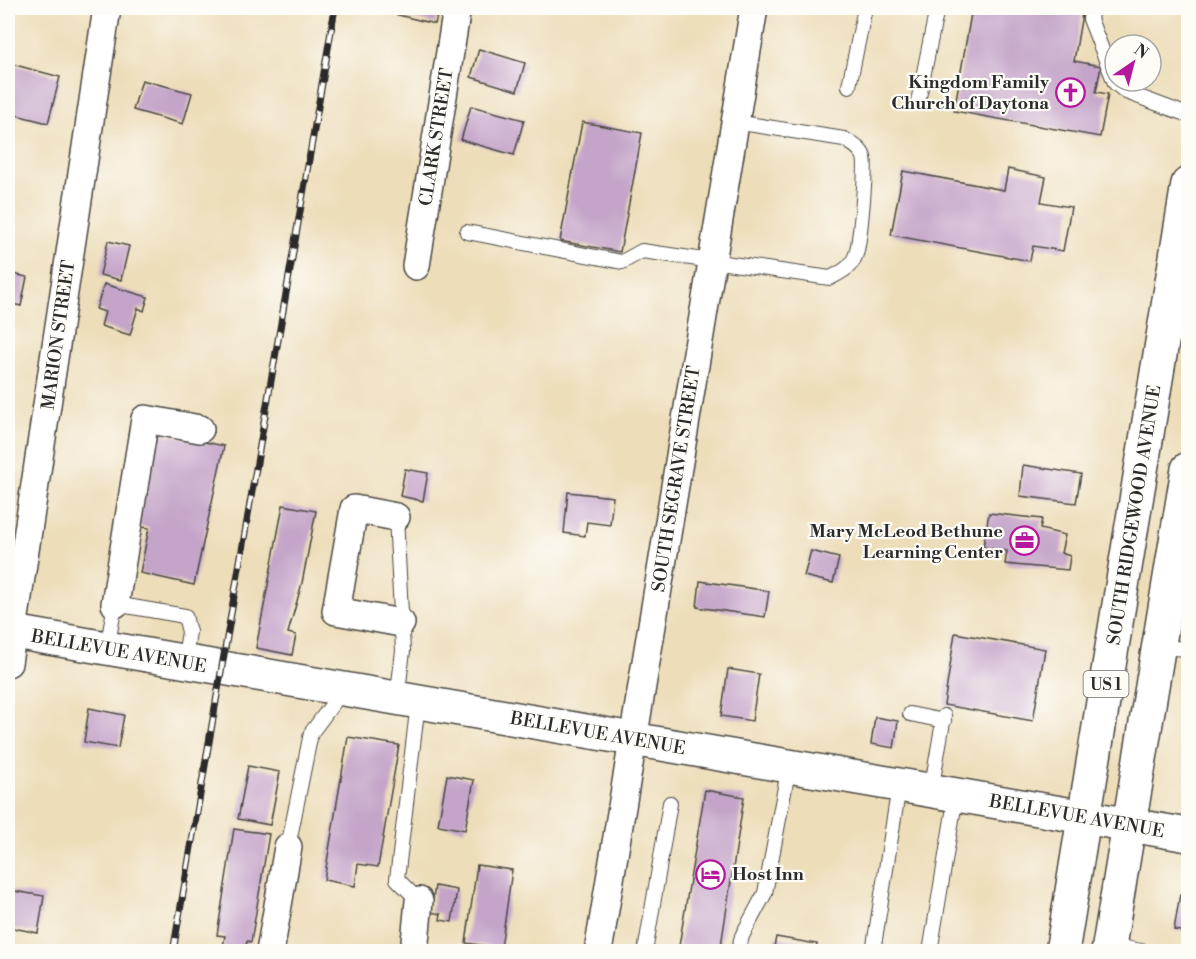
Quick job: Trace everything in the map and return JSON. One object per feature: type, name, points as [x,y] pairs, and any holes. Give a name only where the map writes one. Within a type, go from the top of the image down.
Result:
[{"type":"main road","name":"SOUTH RIDGEWOOD AVENUE","points":[[1062,951],[1188,184]]},
{"type":"main road","name":"US 1","points":[[1109,948],[1129,825],[1174,648],[1173,595],[1188,469]]},
{"type":"main road","name":"BELLEVUE AVENUE","points":[[10,642],[108,649],[1188,835]]},
{"type":"street","name":"MARION STREET","points":[[10,642],[107,8]]},
{"type":"street","name":"CLARK STREET","points":[[416,266],[457,8]]},
{"type":"street","name":"SOUTH SEGRAVE STREET","points":[[598,951],[754,8]]},
{"type":"street","points":[[115,604],[145,419],[200,429]]},
{"type":"street","points":[[396,516],[354,509],[336,612],[401,623]]},
{"type":"street","points":[[270,951],[288,848]]},
{"type":"street","points":[[414,951],[419,901]]},
{"type":"lane","points":[[849,86],[865,8]]},
{"type":"lane","points":[[918,102],[937,8]]},
{"type":"lane","points":[[1092,8],[1090,19],[1115,83],[1126,92],[1188,115]]},
{"type":"lane","points":[[466,232],[622,262],[642,251],[830,278],[847,270],[856,255],[865,172],[864,156],[857,146],[838,138],[735,122]]},
{"type":"lane","points":[[396,516],[401,623],[408,701],[397,879],[419,901]]},
{"type":"lane","points":[[108,649],[115,604],[185,616],[189,632],[184,662]]},
{"type":"lane","points":[[288,848],[310,733],[343,690]]},
{"type":"lane","points":[[910,714],[944,718],[944,793],[930,951]]},
{"type":"lane","points":[[738,951],[742,936],[765,893],[789,766]]},
{"type":"lane","points":[[873,951],[899,786]]},
{"type":"lane","points":[[645,951],[670,803]]},
{"type":"lane","points":[[1109,948],[1146,951]]},
{"type":"building","points":[[392,8],[439,8],[435,24],[390,13]]},
{"type":"building","points":[[972,8],[1042,8],[1082,14],[1074,61],[1101,66],[1096,92],[1108,94],[1100,137],[954,111]]},
{"type":"building","points":[[479,49],[525,63],[517,91],[471,77]]},
{"type":"building","points":[[8,63],[60,77],[48,123],[8,113]]},
{"type":"building","points":[[142,80],[192,93],[183,124],[133,110]]},
{"type":"building","points":[[471,106],[524,120],[514,155],[461,140]]},
{"type":"building","points":[[582,122],[642,133],[620,252],[560,241]]},
{"type":"building","points":[[1008,169],[1046,177],[1041,202],[1071,207],[1063,251],[1033,246],[1030,261],[891,235],[903,171],[1004,190]]},
{"type":"building","points":[[108,241],[129,246],[121,280],[100,275]]},
{"type":"building","points":[[8,273],[27,277],[21,306],[8,303]]},
{"type":"building","points":[[104,284],[148,297],[144,311],[138,308],[130,335],[101,326],[105,312],[96,309]]},
{"type":"building","points":[[157,432],[224,446],[194,585],[140,573],[149,528],[137,526]]},
{"type":"building","points":[[1023,465],[1081,474],[1076,503],[1020,496]]},
{"type":"building","points":[[405,469],[428,473],[423,501],[400,496]]},
{"type":"building","points":[[568,492],[613,497],[610,525],[587,522],[585,536],[564,533]]},
{"type":"building","points":[[283,505],[316,511],[302,583],[288,633],[296,635],[292,655],[256,648]]},
{"type":"building","name":"Mary McLeod Bethune Learning Center","points":[[989,513],[1042,519],[1040,529],[1065,535],[1061,553],[1070,556],[1068,570],[1005,564],[1007,551],[983,547]]},
{"type":"building","points":[[811,551],[839,558],[833,583],[804,576]]},
{"type":"building","points":[[700,581],[769,591],[765,617],[697,607]]},
{"type":"building","points":[[955,633],[1045,649],[1033,721],[944,705]]},
{"type":"building","points":[[728,669],[759,674],[752,721],[721,716]]},
{"type":"building","points":[[89,708],[124,715],[118,748],[84,742]]},
{"type":"building","points":[[875,717],[898,721],[894,748],[871,744]]},
{"type":"building","points":[[348,737],[399,745],[378,867],[358,864],[355,886],[324,880]]},
{"type":"building","points":[[248,766],[280,772],[270,825],[238,819]]},
{"type":"building","points":[[447,775],[474,780],[465,830],[438,825]]},
{"type":"building","name":"Host Inn","points":[[705,790],[744,797],[720,952],[678,952]]},
{"type":"building","points":[[234,829],[269,834],[251,942],[247,941],[245,952],[222,952],[225,936],[217,935]]},
{"type":"building","points":[[477,865],[512,870],[501,948],[466,943]]},
{"type":"building","points":[[435,886],[457,890],[452,922],[440,920],[441,914],[431,912]]},
{"type":"building","points":[[8,890],[44,896],[38,933],[8,927]]},
{"type":"building","points":[[1180,894],[1188,895],[1188,932],[1174,930]]},
{"type":"building","name":"Host Inn","points":[[776,937],[817,944],[816,952],[773,952]]},
{"type":"railway","points":[[173,952],[335,8]]},
{"type":"place","name":"Kingdom Family Church of Daytona","points":[[1070,92]]},
{"type":"place","name":"Mary McLeod Bethune Learning Center","points":[[1024,541]]},
{"type":"place","name":"Host Inn","points":[[711,874]]}]
